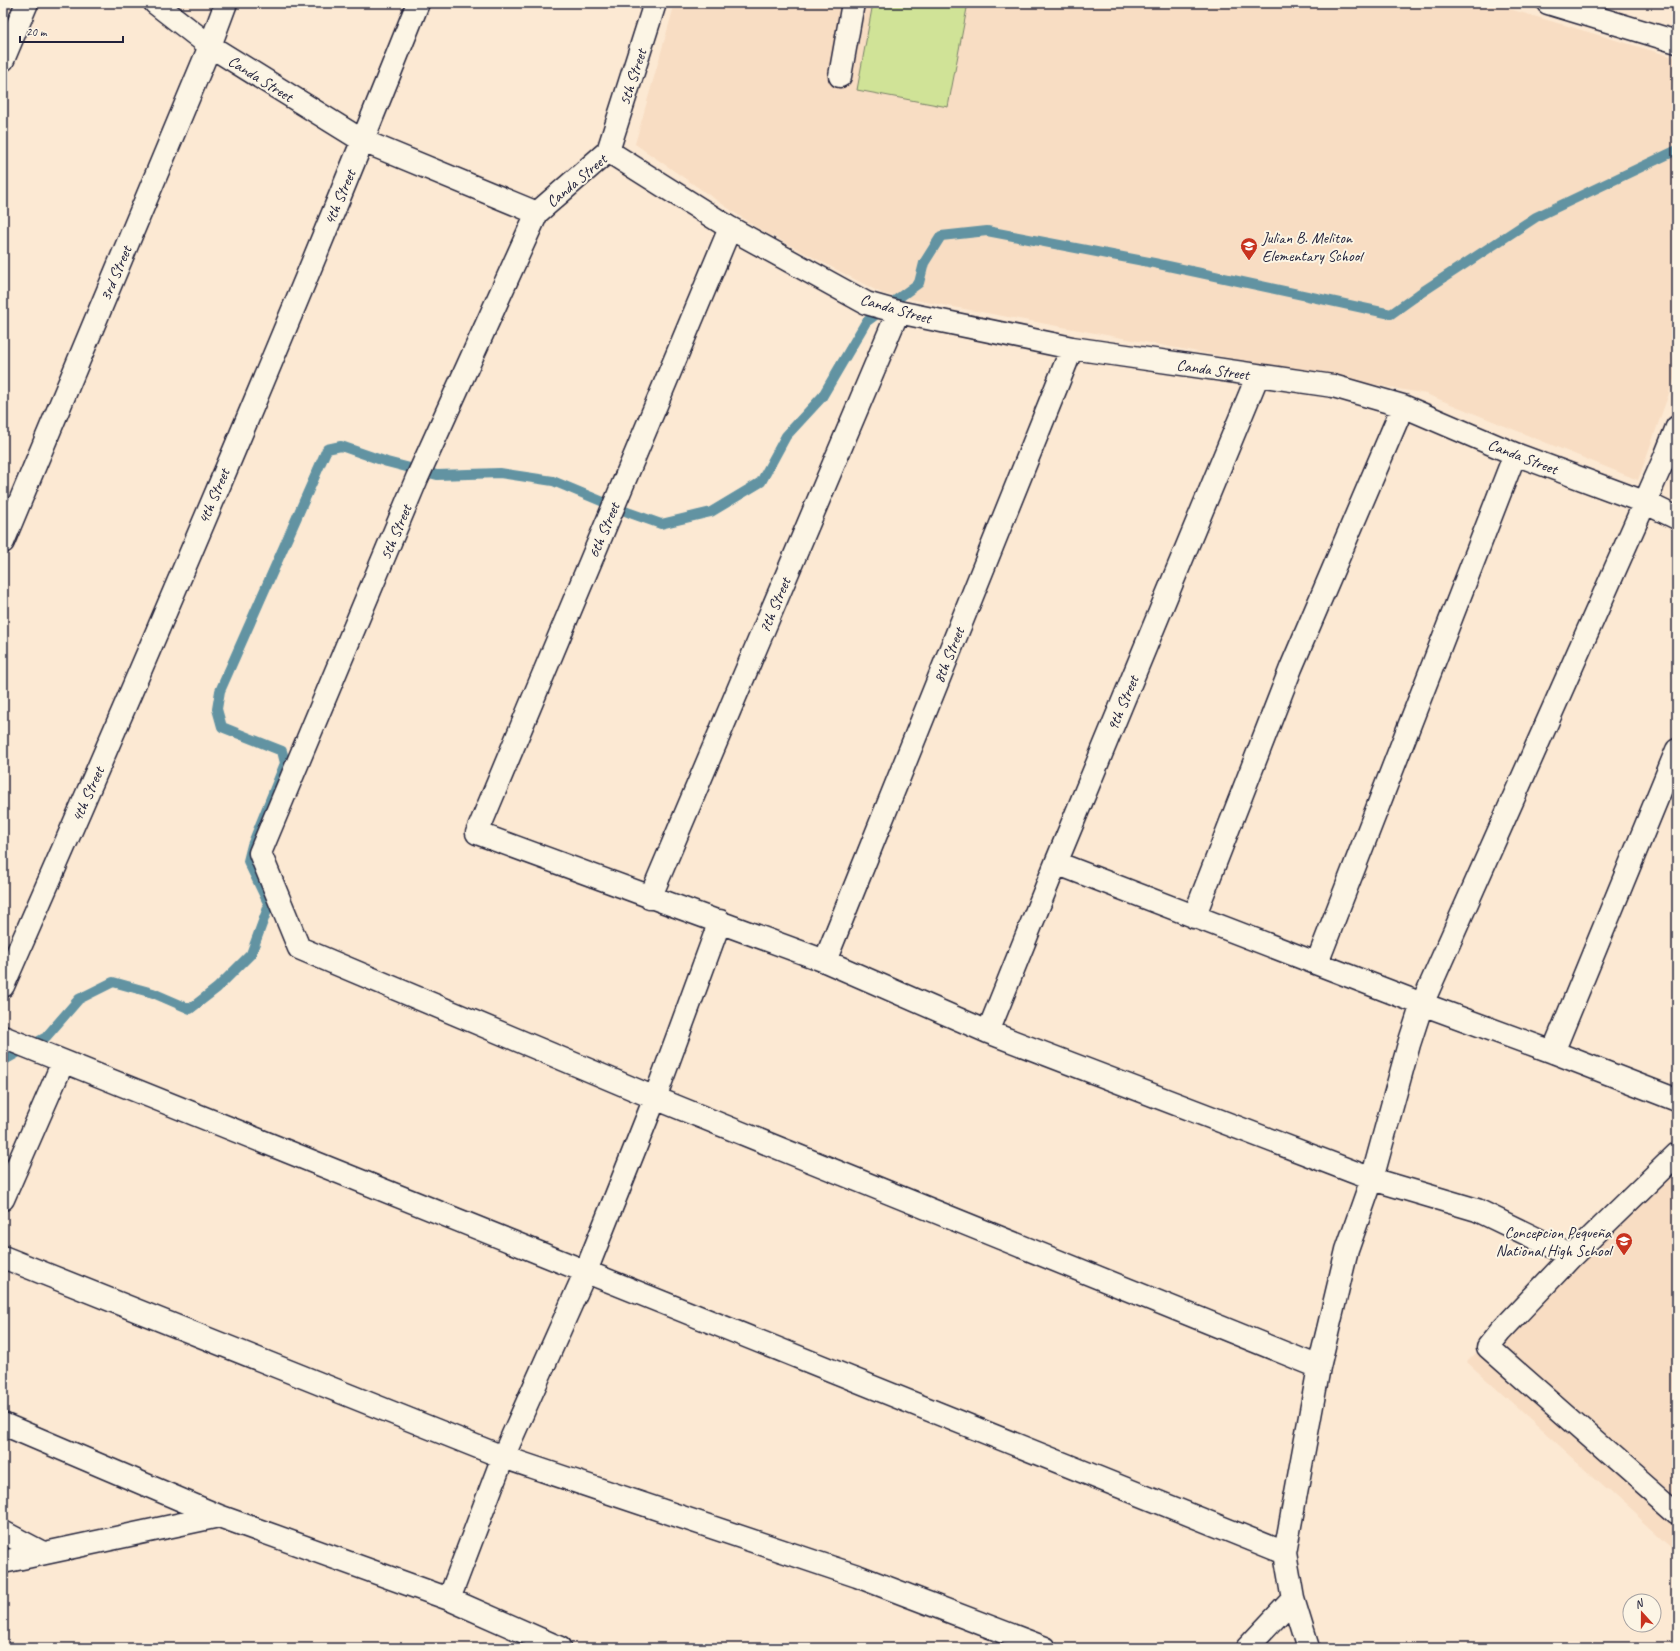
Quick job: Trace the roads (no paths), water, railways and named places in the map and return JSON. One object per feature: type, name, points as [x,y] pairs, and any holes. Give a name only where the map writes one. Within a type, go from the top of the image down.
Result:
[{"type":"street","points":[[3,60],[27,3]]},
{"type":"street","name":"Canda Street","points":[[155,3],[210,46],[363,141],[537,213],[608,151],[730,228],[866,303],[894,311],[1072,348],[1333,386],[1403,406],[1515,454],[1644,502],[1677,518]]},
{"type":"street","name":"3rd Street","points":[[3,542],[210,46],[226,3]]},
{"type":"street","name":"4th Street","points":[[3,986],[109,745],[363,141],[418,3]]},
{"type":"street","name":"5th Street","points":[[608,151],[655,3]]},
{"type":"street","points":[[840,76],[853,3]]},
{"type":"street","points":[[1548,3],[1677,42]]},
{"type":"street","name":"5th Street","points":[[537,213],[421,470],[260,853],[299,948],[655,1098]]},
{"type":"street","name":"6th Street","points":[[650,898],[477,833],[730,228]]},
{"type":"street","name":"7th Street","points":[[650,898],[894,311]]},
{"type":"street","name":"8th Street","points":[[825,961],[1072,348]]},
{"type":"street","name":"9th Street","points":[[988,1032],[1258,375]]},
{"type":"street","points":[[1194,917],[1291,668],[1403,406]]},
{"type":"street","points":[[1308,1648],[1293,1599],[1285,1553],[1294,1513],[1319,1367],[1347,1250],[1372,1179],[1409,1044],[1422,1004],[1677,427]]},
{"type":"street","points":[[1317,963],[1515,454]]},
{"type":"street","points":[[1553,1052],[1677,750]]},
{"type":"street","points":[[1056,864],[1422,1004],[1677,1098]]},
{"type":"street","points":[[650,898],[720,921],[825,961],[988,1032],[1372,1179],[1477,1210],[1572,1256]]},
{"type":"street","points":[[449,1599],[503,1457],[586,1271],[655,1098],[720,921]]},
{"type":"street","points":[[7,1039],[1285,1553]]},
{"type":"street","points":[[3,1199],[62,1062]]},
{"type":"street","points":[[655,1098],[1319,1367]]},
{"type":"street","points":[[1677,1154],[1572,1256],[1500,1332],[1488,1347],[1677,1513]]},
{"type":"street","points":[[3,1256],[503,1457],[857,1576],[1045,1648]]},
{"type":"street","points":[[3,1424],[219,1516],[449,1599],[560,1648]]},
{"type":"street","points":[[3,1562],[219,1516]]},
{"type":"street","points":[[3,1532],[43,1553]]},
{"type":"street","points":[[1247,1648],[1293,1599]]},
{"type":"waterway","points":[[3,1061],[46,1037],[79,999],[113,982],[153,993],[190,1009],[217,988],[251,954],[269,905],[248,861],[252,845],[285,763],[282,751],[222,727],[217,709],[220,691],[327,449],[341,446],[387,462],[437,475],[500,473],[553,481],[630,513],[661,524],[711,512],[761,482],[786,436],[822,397],[866,322],[919,283],[924,263],[941,236],[987,231],[1154,263],[1391,314],[1536,217],[1677,150]]},
{"type":"place","name":"Julian B. Meliton Elementary School","points":[[1249,261]]},
{"type":"place","name":"Concepcion Pequeña National High School","points":[[1624,1256]]}]
